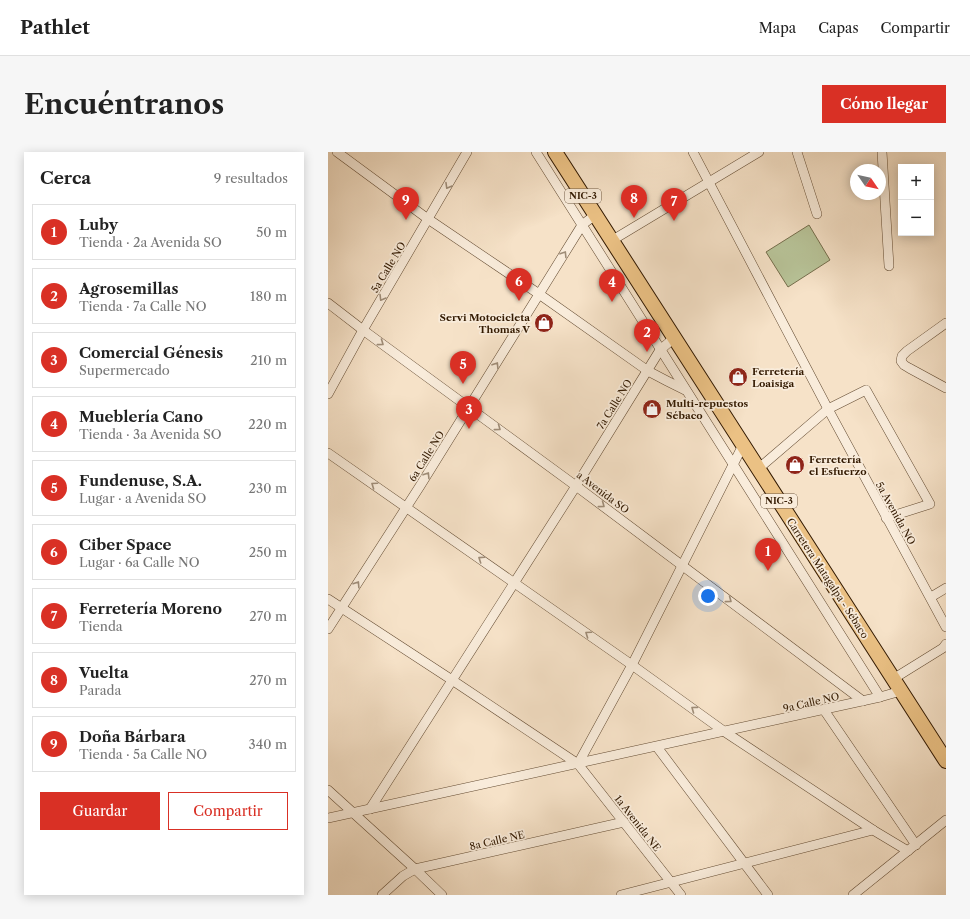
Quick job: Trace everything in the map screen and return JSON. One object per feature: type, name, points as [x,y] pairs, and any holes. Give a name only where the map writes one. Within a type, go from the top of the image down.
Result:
[{"type":"main road","name":"Carretera Matagalpa - Sébaco","points":[[555,152],[946,761]]},
{"type":"street","points":[[338,152],[428,219],[539,294],[648,371],[685,390]]},
{"type":"street","name":"5a Calle NO","points":[[328,394],[363,330],[466,152]]},
{"type":"street","points":[[536,152],[880,697]]},
{"type":"street","name":"5a Avenida NO","points":[[693,152],[886,518],[931,597],[946,627]]},
{"type":"street","points":[[612,241],[759,152]]},
{"type":"street","points":[[797,152],[818,214]]},
{"type":"street","points":[[882,152],[889,266]]},
{"type":"street","name":"6a Calle NO","points":[[328,629],[406,508],[582,225],[595,215]]},
{"type":"street","name":"a Avenida SO","points":[[328,303],[863,701]]},
{"type":"street","points":[[946,322],[907,351],[902,356],[901,361],[908,368],[946,388]]},
{"type":"street","name":"7a Calle NO","points":[[370,809],[576,486],[660,350],[674,338]]},
{"type":"street","points":[[758,469],[828,409],[866,390],[930,504],[886,518]]},
{"type":"street","points":[[578,764],[632,665],[743,445]]},
{"type":"street","points":[[328,453],[515,582],[725,732],[908,851]]},
{"type":"street","points":[[931,597],[946,588]]},
{"type":"street","name":"1a Avenida NE","points":[[328,599],[578,764],[681,895]]},
{"type":"street","points":[[893,679],[943,648],[946,644]]},
{"type":"street","name":"9a Calle NO","points":[[328,818],[725,732],[901,691]]},
{"type":"street","points":[[824,710],[916,845]]},
{"type":"street","points":[[657,747],[768,895]]},
{"type":"street","points":[[328,790],[416,869],[442,895]]},
{"type":"street","points":[[853,895],[946,820]]},
{"type":"street","name":"8a Calle NE","points":[[382,895],[403,876],[416,869],[624,822]]},
{"type":"street","points":[[621,895],[874,830]]},
{"type":"green space","points":[[809,225],[830,260],[788,287],[766,252]]},
{"type":"place","name":"Vuelta","points":[[634,218]]},
{"type":"place","name":"Doña Bárbara","points":[[406,220]]},
{"type":"place","name":"Ferretería Moreno","points":[[674,221]]},
{"type":"place","name":"Ciber Space","points":[[519,301]]},
{"type":"place","name":"Mueblería Cano","points":[[612,302]]},
{"type":"place","name":"Servi Motocicleta Thomas V","points":[[544,323]]},
{"type":"place","name":"Agrosemillas","points":[[647,352]]},
{"type":"place","name":"Ferretería Loaisiga","points":[[738,377]]},
{"type":"place","name":"Fundenuse, S.A.","points":[[463,384]]},
{"type":"place","name":"Multi-repuestos Sébaco","points":[[652,409]]},
{"type":"place","name":"Comercial Génesis","points":[[469,429]]},
{"type":"place","name":"Ferretería el Esfuerzo","points":[[795,465]]},
{"type":"place","name":"Luby","points":[[768,571]]}]
